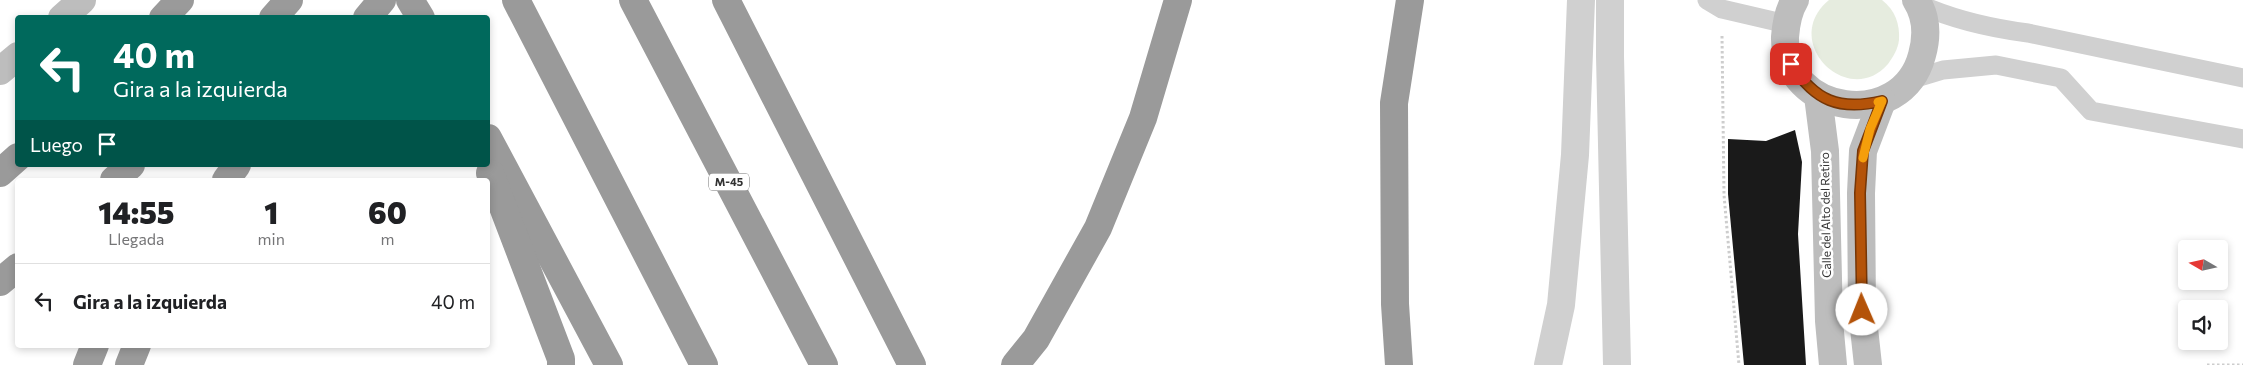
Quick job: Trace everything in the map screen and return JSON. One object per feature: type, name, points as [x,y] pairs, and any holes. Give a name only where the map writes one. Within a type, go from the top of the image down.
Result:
[{"type":"highway","points":[[166,15],[180,0]]},
{"type":"highway","points":[[370,15],[382,0]]},
{"type":"highway","points":[[410,0],[418,15]]},
{"type":"highway","points":[[516,0],[704,365]]},
{"type":"highway","name":"M-45","points":[[633,0],[824,365]]},
{"type":"highway","points":[[726,0],[912,365]]},
{"type":"highway","points":[[1015,365],[1036,339],[1098,228],[1143,118],[1178,0]]},
{"type":"highway","points":[[1395,0],[1395,304],[1399,365]]},
{"type":"highway","points":[[1394,103],[1410,0]]},
{"type":"highway","points":[[490,142],[609,365]]},
{"type":"highway","points":[[0,173],[15,160]]},
{"type":"highway","points":[[116,178],[129,167]]},
{"type":"highway","points":[[488,167],[561,359],[561,365]]},
{"type":"highway","points":[[0,282],[15,270]]},
{"type":"highway","points":[[87,365],[94,348]]},
{"type":"highway","points":[[130,365],[136,348]]},
{"type":"main road","points":[[65,15],[82,0]]},
{"type":"main road","points":[[1790,12],[1785,45],[1791,64],[1802,82],[1818,96],[1838,104],[1860,106],[1882,101],[1897,92],[1910,80],[1920,63],[1926,43],[1925,23],[1918,2]]},
{"type":"main road","points":[[0,71],[15,58]]},
{"type":"main road","name":"Calle del Alto del Retiro","points":[[1818,96],[1825,151],[1829,321],[1833,365]]},
{"type":"main road","points":[[1868,365],[1862,310],[1860,193],[1863,151],[1882,101]]},
{"type":"street","points":[[1548,365],[1561,304],[1575,154],[1581,0]]},
{"type":"street","points":[[1610,0],[1617,365]]},
{"type":"lane","points":[[1707,0],[1722,10],[1790,12]]},
{"type":"lane","points":[[1918,2],[1946,17],[2001,30],[2028,33],[2243,78]]},
{"type":"lane","points":[[1910,80],[1942,70],[1996,65],[2062,78],[2091,111],[2243,139]]},
{"type":"path","points":[[1722,30],[1724,194],[1739,365]]},
{"type":"path","points":[[2207,365],[2243,365]]},
{"type":"shaded area","points":[[1829,0],[1882,0],[1896,18],[1899,28],[1898,47],[1888,64],[1872,76],[1855,79],[1839,75],[1825,65],[1815,50],[1812,34],[1816,16]]},
{"type":"building","points":[[1795,130],[1802,162],[1798,234],[1806,365],[1744,365],[1728,194],[1728,139],[1766,141]]},
{"type":"slow traffic","points":[[1863,158],[1863,151],[1870,129],[1882,101],[1878,102]]},
{"type":"route","points":[[1791,64],[1802,82],[1818,96],[1838,104],[1860,106],[1882,101],[1863,151],[1860,193],[1862,310]]}]
